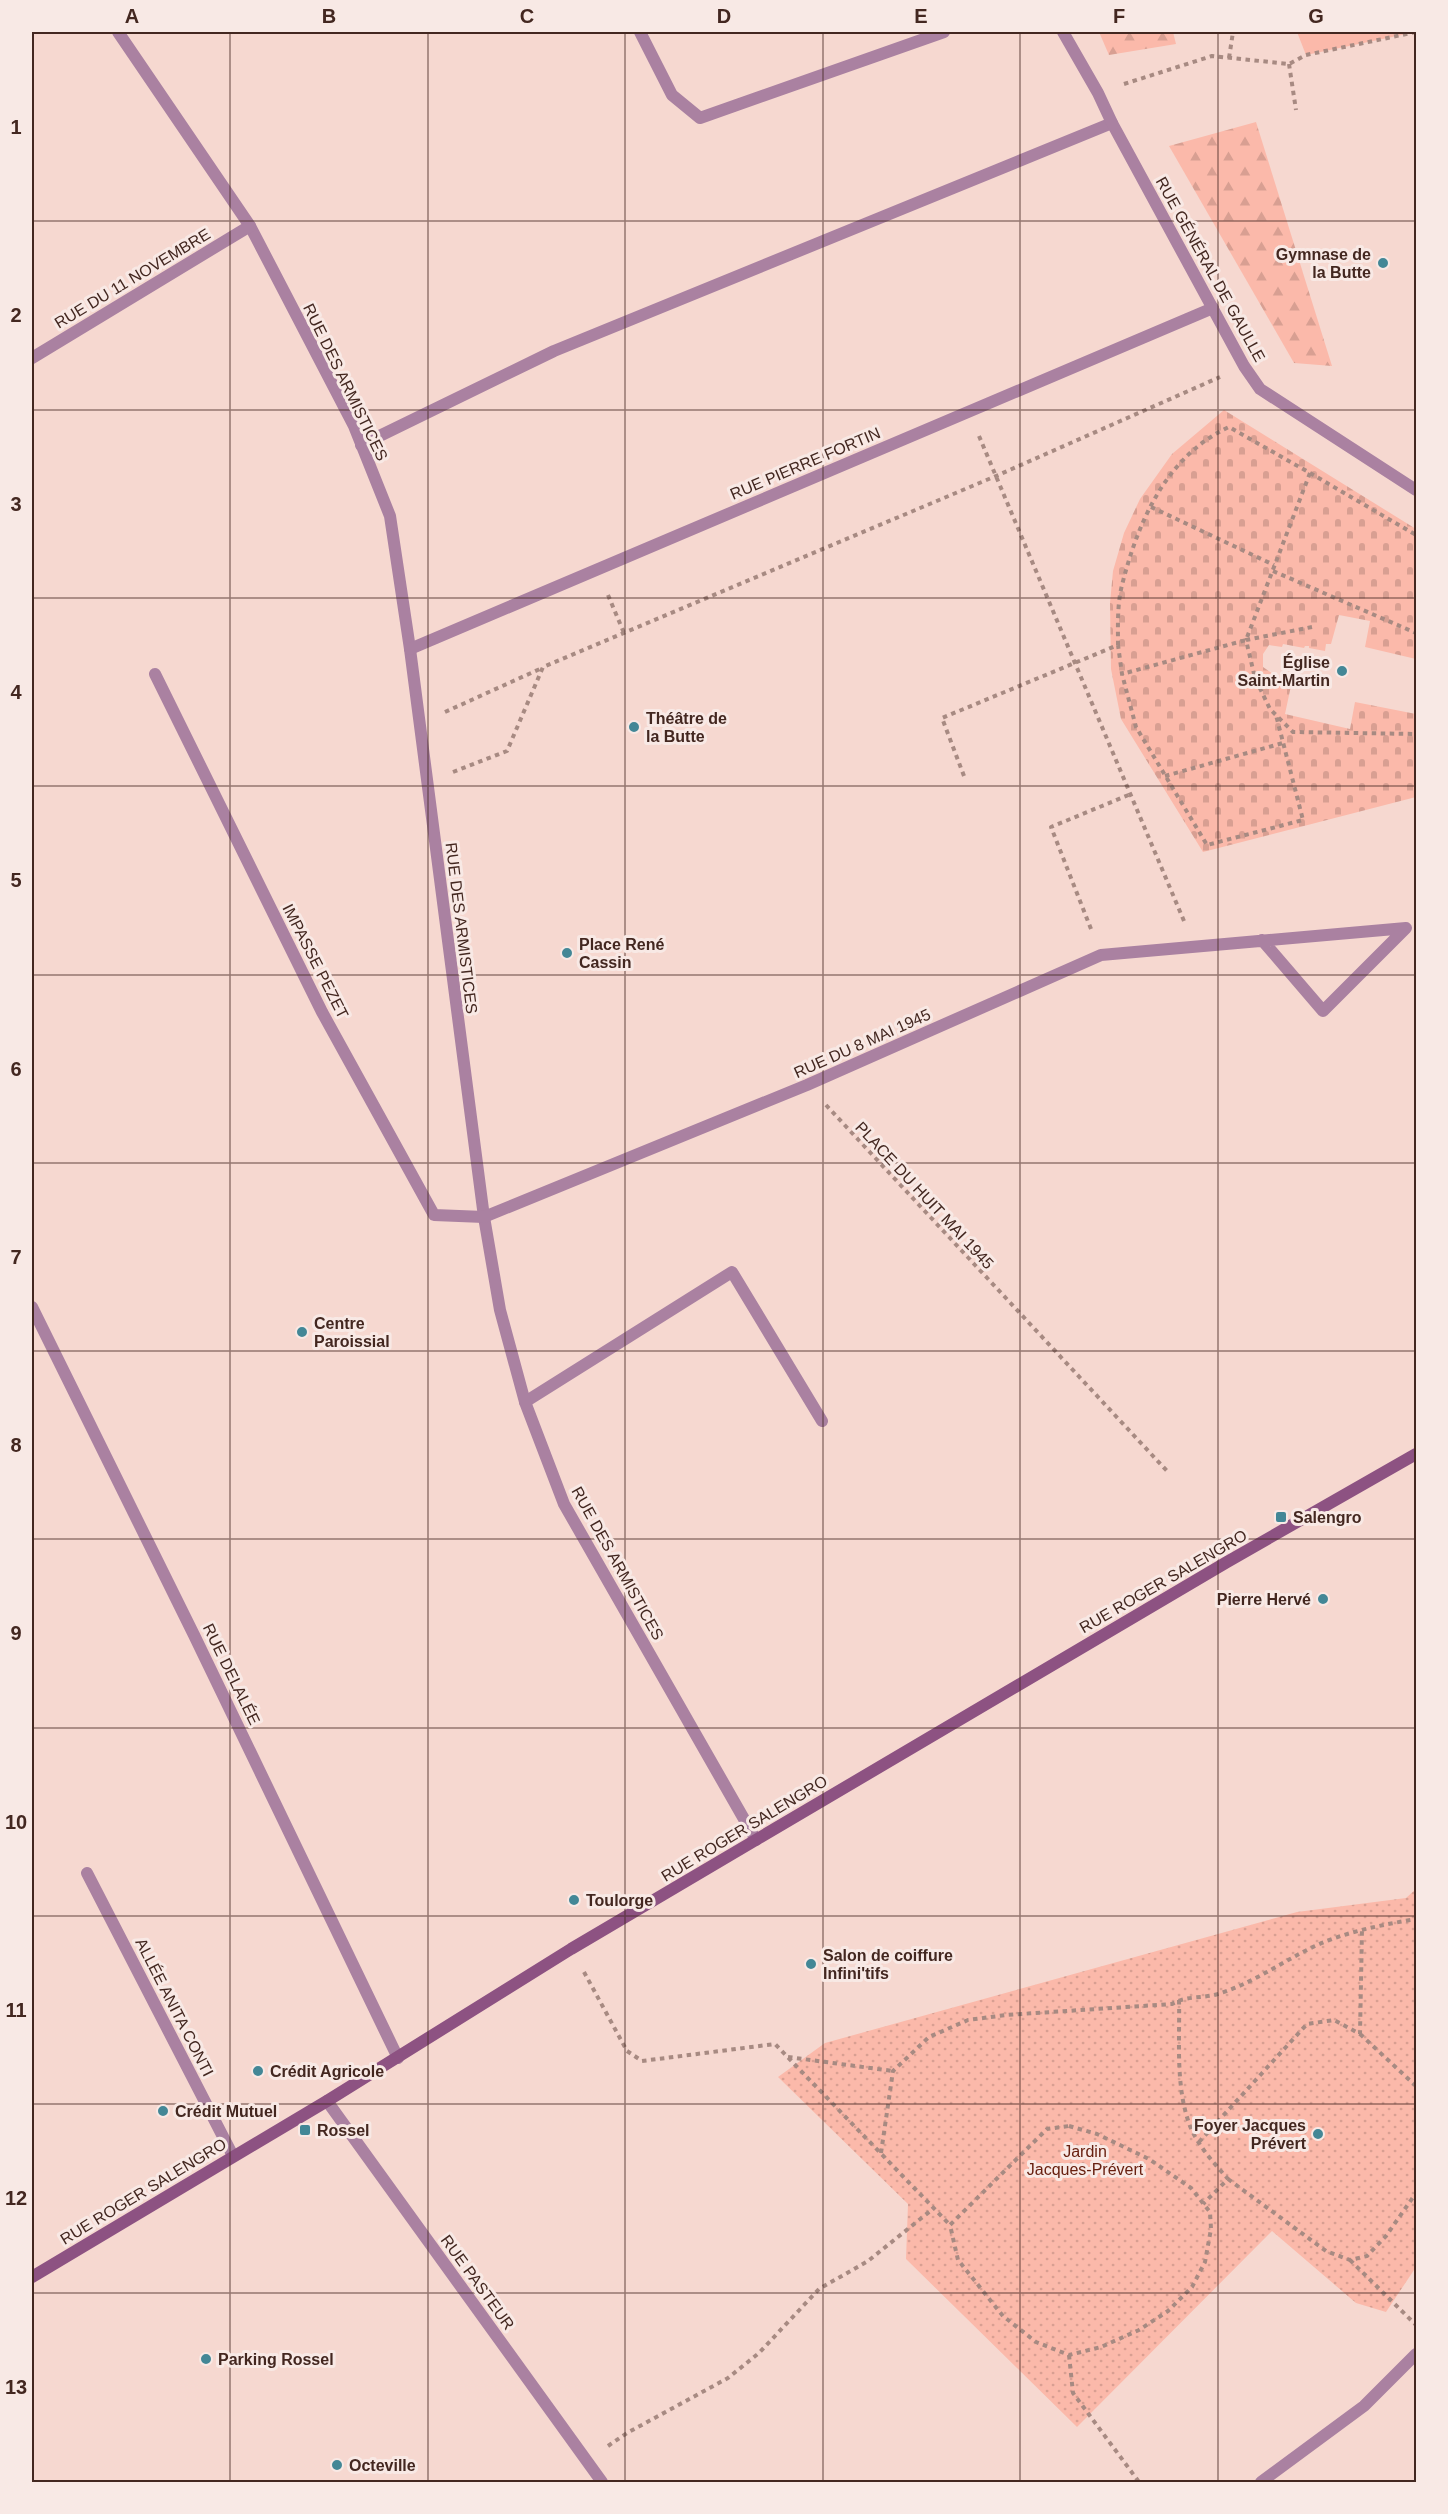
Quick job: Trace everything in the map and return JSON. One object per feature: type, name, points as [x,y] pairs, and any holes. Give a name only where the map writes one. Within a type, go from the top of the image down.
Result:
[{"type":"main road","name":"RUE ROGER SALENGRO","points":[[32,2277],[398,2058],[571,1949],[1227,1562],[1416,1454]]},
{"type":"street","name":"RUE DES ARMISTICES","points":[[118,32],[250,226],[361,445],[390,516],[410,649],[484,1217],[500,1310],[525,1402],[564,1504],[756,1840]]},
{"type":"street","points":[[640,32],[672,95],[700,118],[944,32]]},
{"type":"street","name":"RUE GÉNÉRAL DE GAULLE","points":[[1063,32],[1244,366],[1260,388],[1416,490]]},
{"type":"street","points":[[361,445],[554,351],[1112,123]]},
{"type":"street","name":"RUE DU 11 NOVEMBRE","points":[[32,358],[250,226]]},
{"type":"street","name":"RUE PIERRE FORTIN","points":[[410,649],[1213,308]]},
{"type":"street","name":"IMPASSE PEZET","points":[[155,674],[322,1012],[434,1215],[484,1217]]},
{"type":"street","name":"RUE DU 8 MAI 1945","points":[[484,1217],[807,1085],[1101,955],[1411,927]]},
{"type":"street","name":"RUE DU 8 MAI 1945","points":[[1262,940],[1323,1011],[1411,927]]},
{"type":"street","points":[[525,1402],[732,1272],[822,1421]]},
{"type":"street","name":"RUE DELALÉE","points":[[32,1307],[199,1645],[398,2058]]},
{"type":"street","name":"ALLÉE ANITA CONTI","points":[[87,1873],[233,2156]]},
{"type":"street","name":"RUE PASTEUR","points":[[327,2101],[602,2482]]},
{"type":"street","points":[[1261,2482],[1364,2406],[1416,2354]]},
{"type":"path","points":[[1229,58],[1233,32]]},
{"type":"path","points":[[1098,93],[1212,56],[1289,64],[1306,55],[1416,32]]},
{"type":"path","points":[[1289,64],[1296,110]]},
{"type":"path","points":[[420,724],[543,667],[996,476],[1244,366]]},
{"type":"path","points":[[968,412],[1195,946]]},
{"type":"path","points":[[1276,715],[1303,820],[1208,845],[1136,727],[1122,674],[1118,645],[1121,587],[1143,523],[1163,480],[1191,450],[1229,427],[1416,535]]},
{"type":"path","points":[[1310,473],[1246,640],[1256,678],[1270,709],[1293,732],[1416,734]]},
{"type":"path","points":[[1150,507],[1274,565]]},
{"type":"path","points":[[597,569],[624,633]]},
{"type":"path","points":[[1273,571],[1416,633]]},
{"type":"path","points":[[1122,674],[1246,640],[1312,627]]},
{"type":"path","points":[[964,776],[942,718],[1074,661],[1118,645]]},
{"type":"path","points":[[427,782],[507,751],[543,667]]},
{"type":"path","points":[[1165,776],[1283,743]]},
{"type":"path","points":[[1101,955],[1051,827],[1131,794]]},
{"type":"path","name":"PLACE DU HUIT MAI 1945","points":[[807,1085],[1167,1471]]},
{"type":"path","points":[[881,2153],[893,2071],[929,2037],[968,2020],[1006,2015],[1172,2004],[1179,2000],[1220,1994],[1280,1967],[1315,1946],[1362,1929],[1416,1919]]},
{"type":"path","points":[[1360,2034],[1362,1929]]},
{"type":"path","points":[[571,1949],[627,2051],[642,2061],[776,2044],[950,2224],[958,2260],[1003,2316],[1036,2342],[1069,2355],[1101,2347],[1139,2330],[1168,2311],[1192,2287],[1205,2262],[1211,2229],[1210,2212],[1191,2188],[1149,2159],[1097,2134],[1069,2126],[1047,2129],[950,2224]]},
{"type":"path","points":[[1179,2000],[1180,2085],[1190,2127],[1208,2156],[1228,2179],[1326,2251],[1350,2260],[1416,2325]]},
{"type":"path","points":[[1199,2142],[1307,2024],[1334,2020],[1360,2034],[1416,2086]]},
{"type":"path","points":[[787,2056],[893,2071]]},
{"type":"path","points":[[1203,2204],[1228,2179]]},
{"type":"path","points":[[1350,2260],[1367,2256],[1386,2236],[1416,2193]]},
{"type":"path","points":[[586,2462],[627,2433],[728,2378],[759,2353],[819,2289],[868,2261],[934,2208]]},
{"type":"path","points":[[1069,2355],[1073,2393],[1139,2482]]},
{"type":"green space","points":[[1099,32],[1173,32],[1176,44],[1109,55]]},
{"type":"green space","points":[[1297,32],[1416,32],[1306,55]]},
{"type":"green space","points":[[1256,122],[1332,366],[1294,363],[1169,146]]},
{"type":"green space","points":[[1224,410],[1416,529],[1416,659],[1365,647],[1370,621],[1339,615],[1331,644],[1326,644],[1325,651],[1309,648],[1309,646],[1304,648],[1283,644],[1282,647],[1269,645],[1263,654],[1263,667],[1279,678],[1278,680],[1292,681],[1285,714],[1350,729],[1355,702],[1416,714],[1416,797],[1203,852],[1121,719],[1111,669],[1110,603],[1113,571],[1124,533],[1140,499],[1172,454]]},
{"type":"green space","name":"Jardin Jacques-Prévert","points":[[1416,1889],[1416,2267],[1386,2312],[1356,2303],[1272,2231],[1077,2427],[906,2259],[908,2204],[778,2077],[825,2043],[1297,1912],[1406,1898]]},
{"type":"place","name":"Gymnase de la Butte","points":[[1383,263]]},
{"type":"place","name":"Église Saint-Martin","points":[[1342,671]]},
{"type":"place","name":"Théâtre de la Butte","points":[[634,727]]},
{"type":"place","name":"Place René Cassin","points":[[567,953]]},
{"type":"place","name":"Centre Paroissial","points":[[302,1332]]},
{"type":"place","name":"Salengro","points":[[1281,1517]]},
{"type":"place","name":"Pierre Hervé","points":[[1323,1599]]},
{"type":"place","name":"Toulorge","points":[[574,1900]]},
{"type":"place","name":"Salon de coiffure Infini'tifs","points":[[811,1964]]},
{"type":"place","name":"Crédit Agricole","points":[[258,2071]]},
{"type":"place","name":"Crédit Mutuel","points":[[163,2111]]},
{"type":"place","name":"Rossel","points":[[305,2130]]},
{"type":"place","name":"Foyer Jacques Prévert","points":[[1318,2134]]},
{"type":"place","name":"Parking Rossel","points":[[206,2359]]},
{"type":"place","name":"Octeville","points":[[337,2465]]}]
